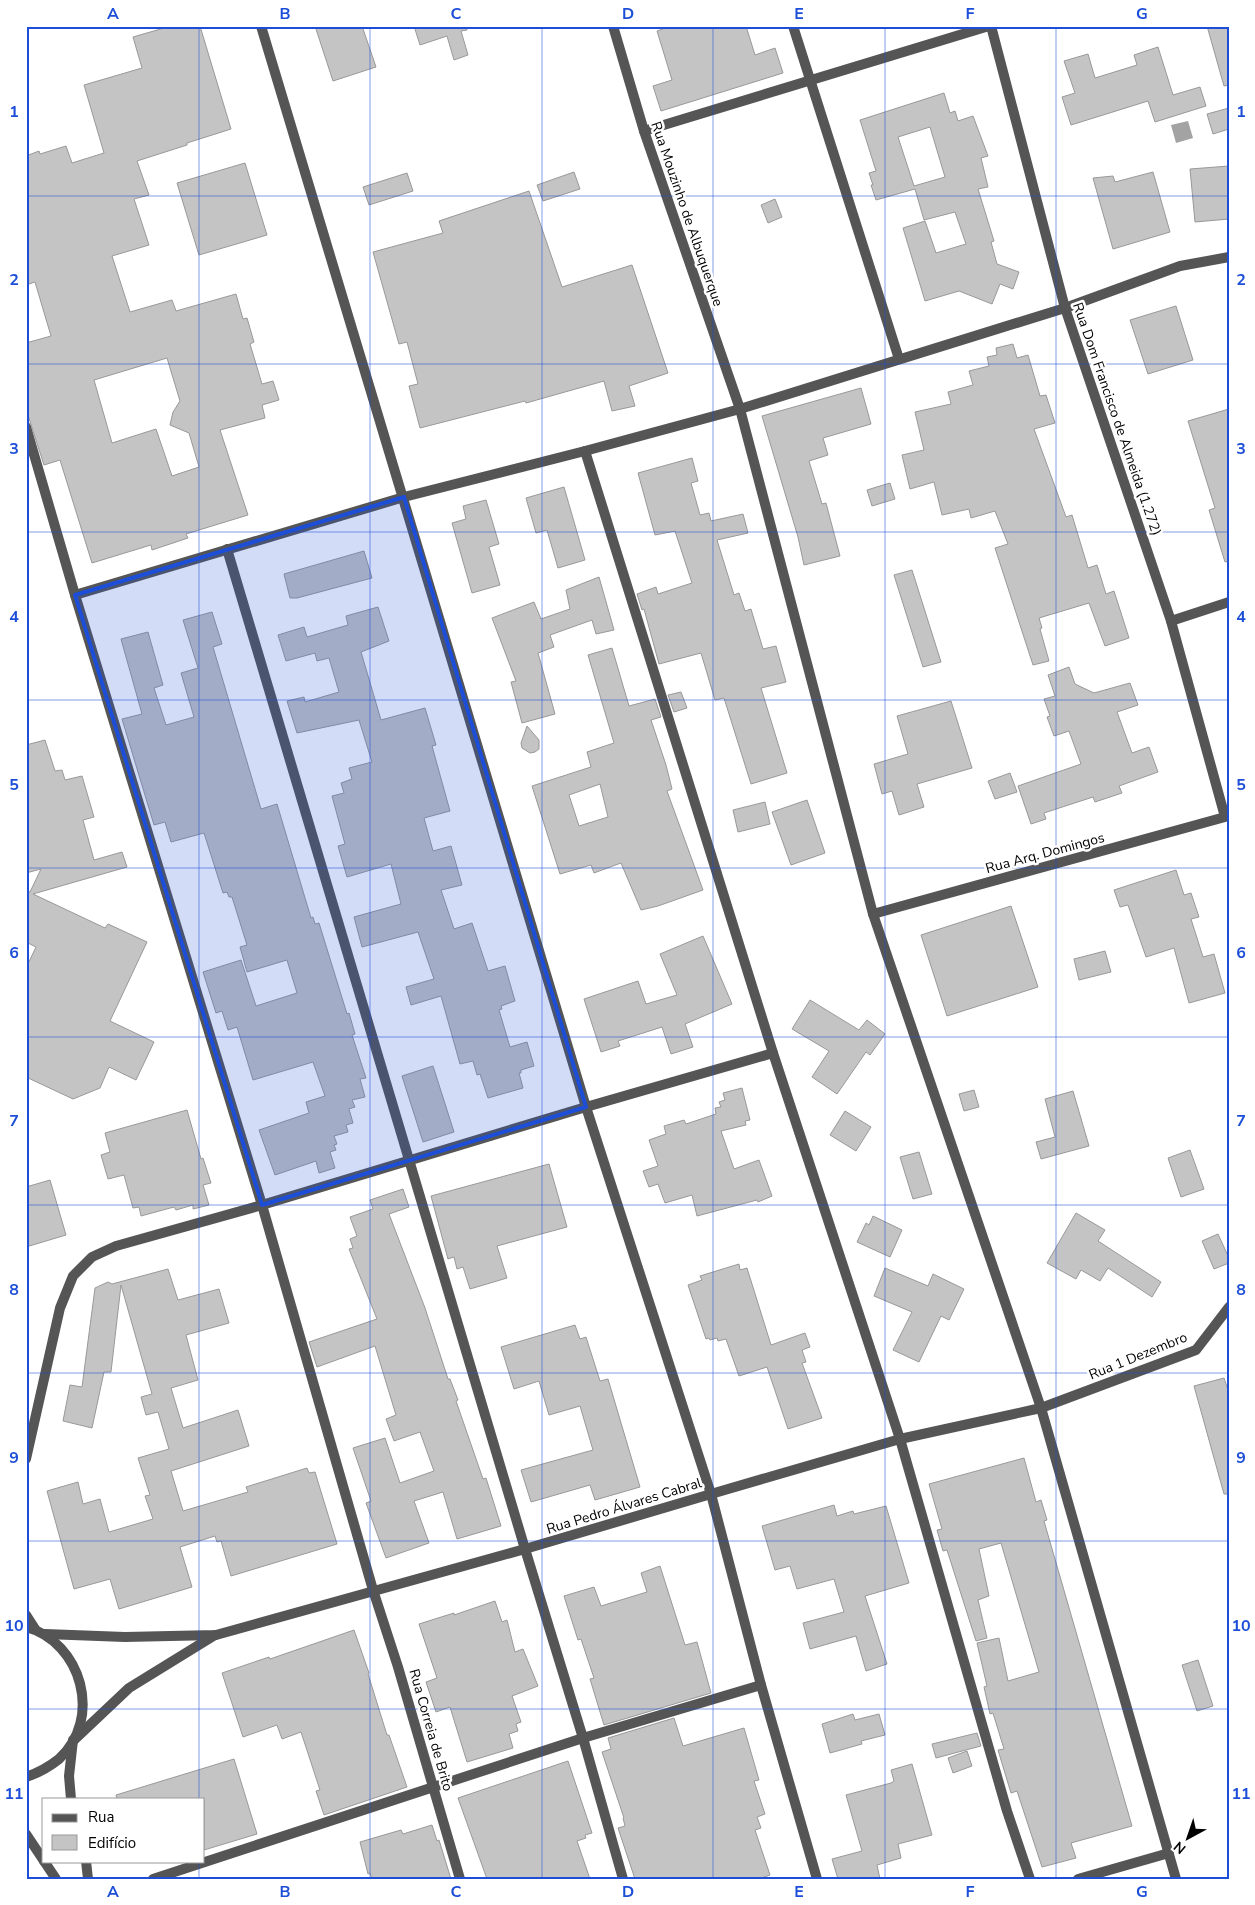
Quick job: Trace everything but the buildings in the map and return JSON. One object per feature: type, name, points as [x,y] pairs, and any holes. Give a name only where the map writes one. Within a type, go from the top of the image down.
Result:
[{"type":"street","points":[[262,26],[586,1107],[711,1494],[761,1685],[817,1879]]},
{"type":"street","name":"Rua Mouzinho de Albuquerque","points":[[613,26],[644,131],[740,409],[873,914],[1041,1408],[1176,1879]]},
{"type":"street","points":[[793,26],[899,359]]},
{"type":"street","points":[[644,131],[990,26]]},
{"type":"street","name":"Rua Dom Francisco de Almeida (1.272)","points":[[990,26],[1065,308],[1171,621],[1225,817]]},
{"type":"street","points":[[75,595],[404,497],[586,451],[740,409],[1065,308],[1180,266],[1229,257]]},
{"type":"street","name":"Rua Correia de Brito","points":[[26,427],[75,595],[262,1205],[373,1590],[398,1667],[423,1756],[434,1786],[460,1879]]},
{"type":"street","points":[[586,451],[773,1054],[900,1439],[1007,1811],[1030,1879]]},
{"type":"street","points":[[227,549],[525,1550],[583,1738],[623,1879]]},
{"type":"street","points":[[1171,621],[1229,602]]},
{"type":"street","name":"Rua Arq. Domingos","points":[[873,914],[1225,817]]},
{"type":"street","points":[[26,1459],[60,1308],[73,1276],[92,1257],[116,1246],[262,1205],[586,1107],[773,1054]]},
{"type":"street","name":"Rua 1 Dezembro","points":[[1041,1408],[1196,1350],[1229,1307]]},
{"type":"street","name":"Rua Pedro Álvares Cabral","points":[[216,1635],[373,1590],[525,1550],[900,1439],[1041,1408]]},
{"type":"street","points":[[26,1615],[30,1628],[45,1634],[64,1650],[77,1670],[83,1694],[82,1718],[74,1740],[69,1776],[71,1798]]},
{"type":"street","points":[[45,1634],[125,1637],[216,1635]]},
{"type":"street","points":[[26,1777],[42,1771],[60,1758],[74,1740],[129,1688],[216,1635]]},
{"type":"street","points":[[205,1862],[583,1738],[761,1685]]},
{"type":"street","points":[[26,1834],[42,1858]]},
{"type":"street","points":[[1078,1879],[1169,1853]]},
{"type":"street","points":[[45,1862],[56,1879]]},
{"type":"street","points":[[86,1862],[88,1879]]},
{"type":"street","points":[[153,1879],[204,1862]]},
{"type":"highlighted area","points":[[404,497],[586,1107],[262,1205],[75,595]]},
{"type":"shaded area","points":[[1188,121],[1193,138],[1176,143],[1171,125]]}]
